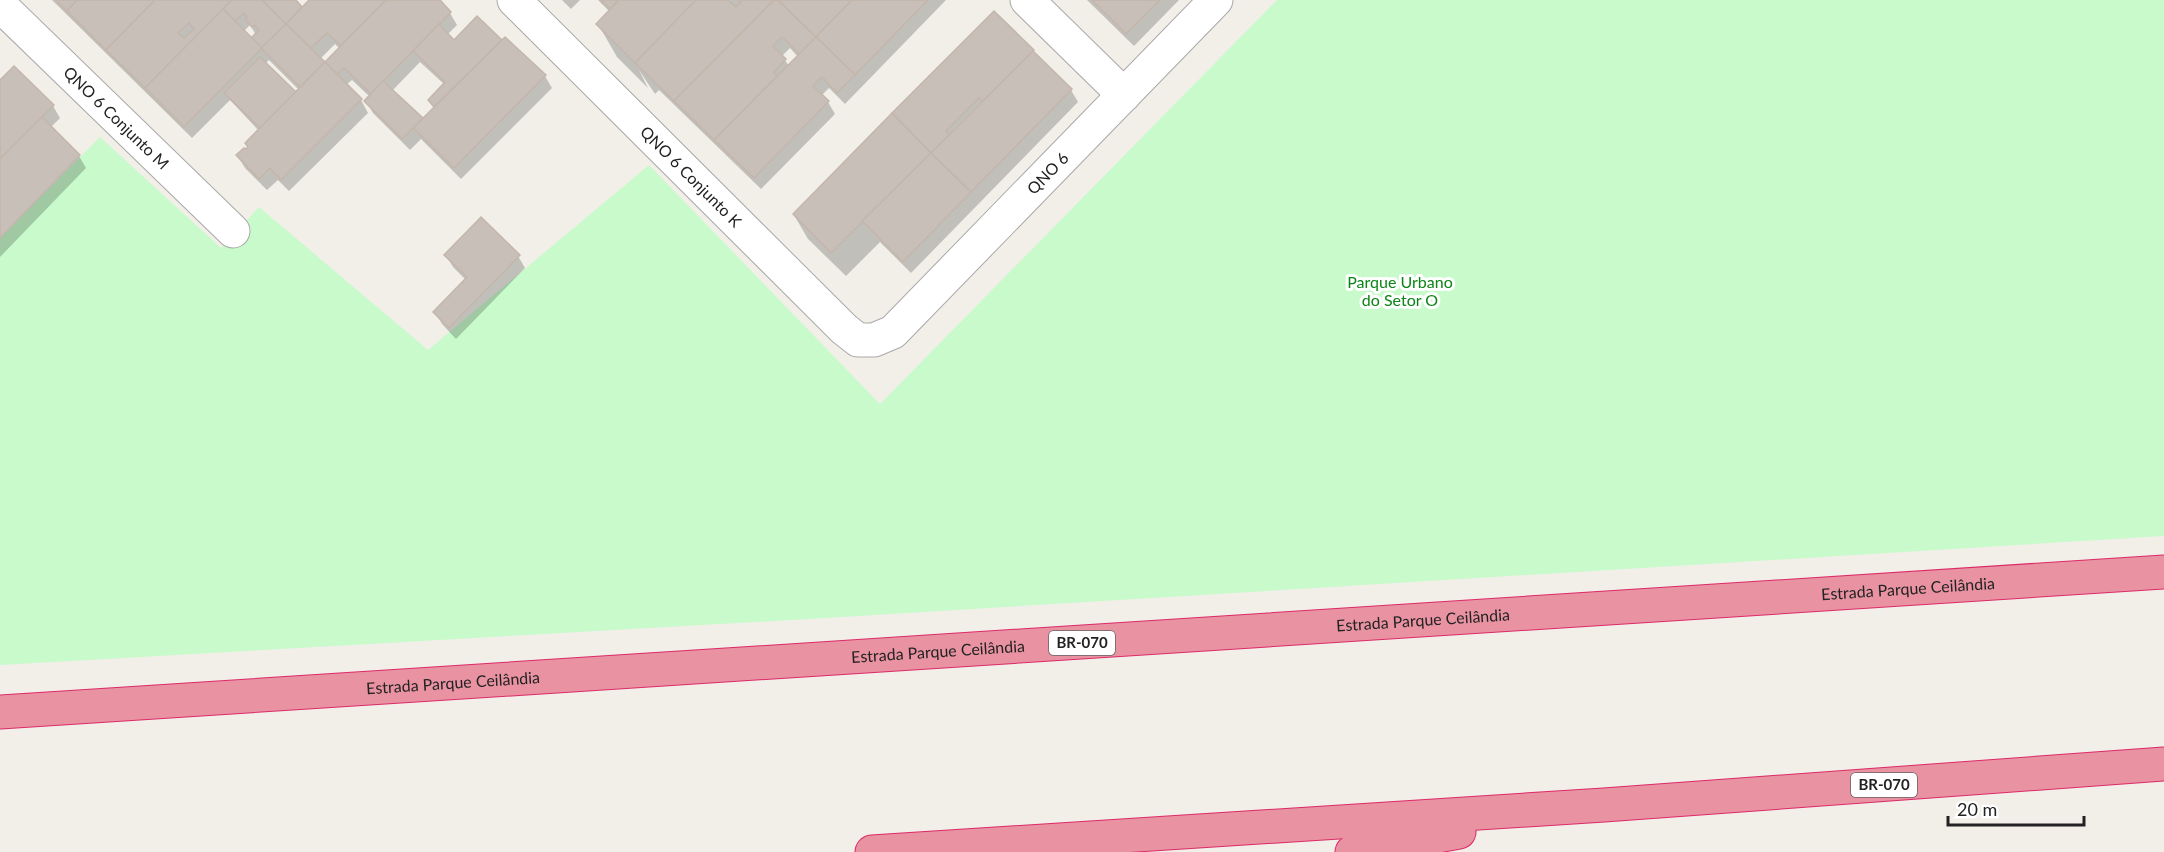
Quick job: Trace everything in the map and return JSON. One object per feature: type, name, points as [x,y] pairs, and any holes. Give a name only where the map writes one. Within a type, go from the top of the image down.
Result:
[{"type":"highway","name":"Estrada Parque Ceilândia","points":[[0,712],[2164,572]]},
{"type":"highway","name":"BR-070","points":[[872,852],[1604,805],[2164,764]]},
{"type":"highway","points":[[1352,852],[1604,805]]},
{"type":"street","name":"QNO 6 Conjunto K","points":[[514,0],[844,329],[858,340],[874,339]]},
{"type":"street","points":[[1027,0],[1124,95]]},
{"type":"street","name":"QNO 6","points":[[874,339],[893,332],[1216,0]]},
{"type":"street","name":"QNO 6 Conjunto M","points":[[0,5],[234,231]]},
{"type":"green space","name":"Parque Urbano do Setor O","points":[[1277,0],[2164,0],[2164,536],[826,618],[0,665],[0,238],[100,137],[221,248],[259,207],[428,350],[649,165],[880,404]]},
{"type":"building","points":[[56,0],[77,0],[67,11]]},
{"type":"building","points":[[77,0],[155,0],[106,50],[67,11]]},
{"type":"building","points":[[155,0],[232,0],[145,88],[106,50]],"holes":[[[189,23],[194,29],[184,38],[178,33]]]},
{"type":"building","points":[[232,0],[262,0],[286,24],[262,48],[251,38],[259,30],[245,20],[247,17],[244,13],[235,21],[223,9]]},
{"type":"building","points":[[262,0],[296,0],[302,7],[286,24]]},
{"type":"building","points":[[309,0],[386,0],[341,46],[327,33],[311,48],[286,24]]},
{"type":"building","points":[[386,0],[440,0],[451,12],[371,94],[344,68],[337,75],[325,62]]},
{"type":"building","points":[[601,0],[619,0],[610,9]]},
{"type":"building","points":[[619,0],[696,0],[635,63],[596,24]]},
{"type":"building","points":[[696,0],[728,0],[736,7],[741,2],[738,0],[774,0],[674,101],[635,63]]},
{"type":"building","points":[[774,0],[778,0],[816,37],[799,54],[782,37],[773,46],[786,59],[774,72],[777,76],[714,140],[674,101]]},
{"type":"building","points":[[778,0],[852,0],[816,37]]},
{"type":"building","points":[[852,0],[928,0],[855,75],[816,37]]},
{"type":"building","points":[[1092,0],[1160,0],[1126,34]]},
{"type":"building","points":[[223,9],[262,48],[184,127],[145,88]]},
{"type":"building","points":[[994,11],[1034,50],[982,102],[979,98],[946,131],[949,135],[931,153],[892,113]]},
{"type":"building","points":[[477,16],[502,40],[434,107],[428,100],[445,82],[413,51],[439,24],[454,40]]},
{"type":"building","points":[[286,24],[325,62],[300,87],[261,48]]},
{"type":"building","points":[[505,37],[546,75],[454,168],[413,128]]},
{"type":"building","points":[[816,37],[855,75],[837,93],[822,77],[813,86],[829,101],[754,178],[714,140]]},
{"type":"building","points":[[1033,51],[1072,89],[971,192],[931,153]]},
{"type":"building","points":[[260,57],[296,92],[260,128],[224,93]]},
{"type":"building","points":[[325,62],[362,99],[281,180],[270,168],[259,179],[236,155],[248,147],[245,143]]},
{"type":"building","points":[[14,66],[54,105],[0,159],[0,80]]},
{"type":"building","points":[[383,81],[423,118],[402,139],[364,101]]},
{"type":"building","points":[[892,113],[931,153],[831,253],[793,214]]},
{"type":"building","points":[[42,117],[80,155],[0,238],[0,159]]},
{"type":"building","points":[[931,153],[971,192],[903,262],[862,221]]},
{"type":"building","points":[[481,217],[520,255],[449,328],[433,312],[467,277],[444,255]]}]
